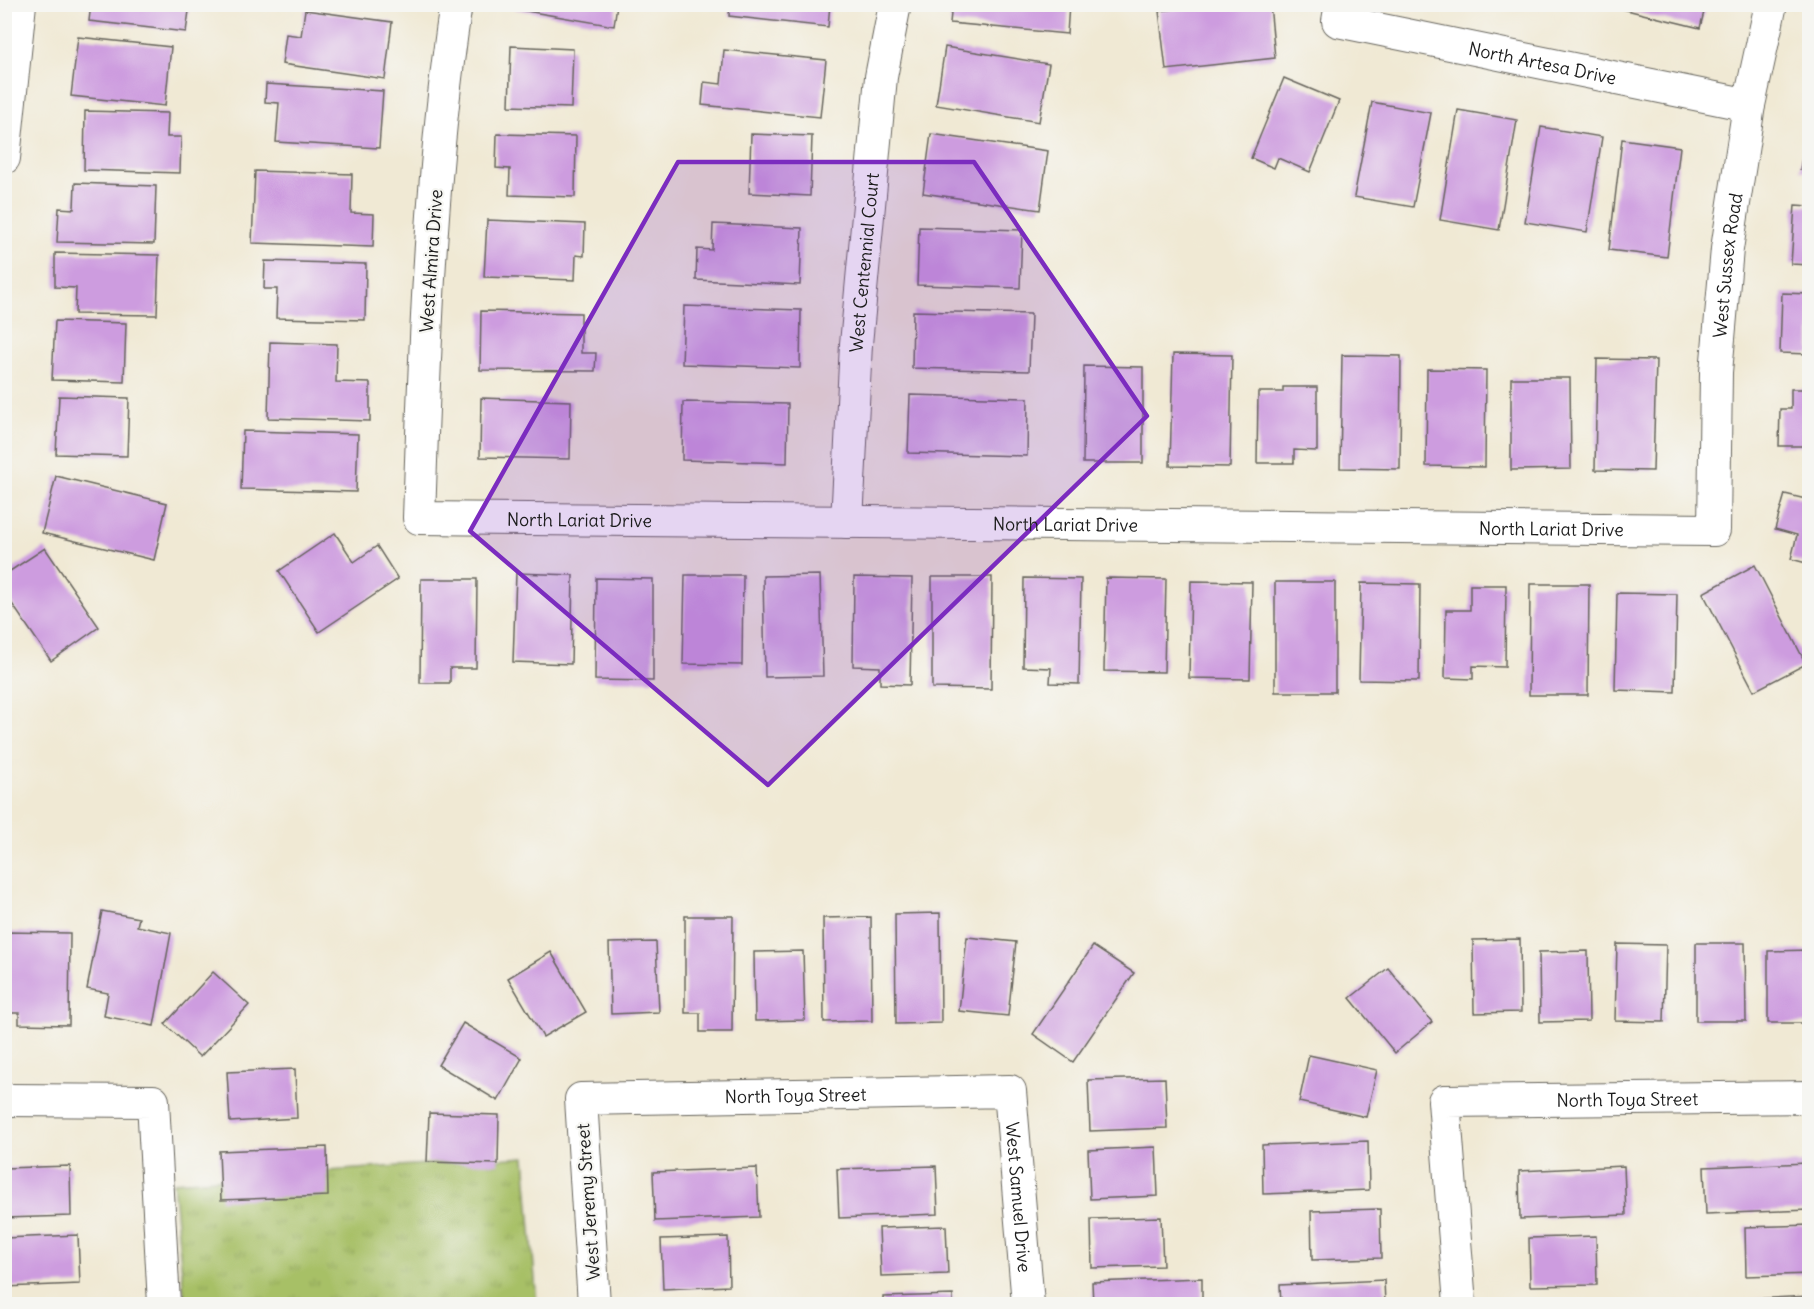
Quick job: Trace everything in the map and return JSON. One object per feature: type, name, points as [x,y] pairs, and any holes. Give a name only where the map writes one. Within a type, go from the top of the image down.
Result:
[{"type":"street","points":[[4,158],[20,4]]},
{"type":"street","name":"West Almira Drive","points":[[419,518],[426,310],[446,69],[456,4]]},
{"type":"street","name":"West Centennial Court","points":[[847,522],[856,345],[881,77],[894,4]]},
{"type":"street","name":"West Sussex Road","points":[[1714,530],[1716,372],[1727,249],[1749,105],[1771,4]]},
{"type":"street","name":"North Artesa Drive","points":[[1339,13],[1749,105]]},
{"type":"street","name":"North Lariat Drive","points":[[419,518],[1714,530]]},
{"type":"street","name":"North Toya Street","points":[[581,1099],[1010,1091]]},
{"type":"street","name":"West Samuel Drive","points":[[1010,1091],[1028,1305]]},
{"type":"street","name":"North Toya Street","points":[[1460,1305],[1444,1101],[1809,1097]]},
{"type":"street","name":"West Jeremy Street","points":[[581,1099],[594,1305]]},
{"type":"street","points":[[4,1100],[153,1101],[164,1305]]},
{"type":"highlighted area","points":[[678,162],[974,162],[1147,416],[768,785],[470,531]]},
{"type":"green space","points":[[525,1157],[537,1304],[185,1304],[173,1182]]},
{"type":"building","points":[[91,4],[190,4],[186,32],[89,21]]},
{"type":"building","points":[[515,4],[617,4],[614,26],[515,9]]},
{"type":"building","points":[[730,4],[830,4],[828,27],[729,16]]},
{"type":"building","points":[[952,4],[1069,4],[1067,34],[950,23]]},
{"type":"building","points":[[1219,4],[1270,4],[1275,58],[1166,70],[1159,11]]},
{"type":"building","points":[[1602,4],[1706,4],[1700,28]]},
{"type":"building","points":[[305,10],[392,22],[385,79],[282,64],[286,34],[301,36]]},
{"type":"building","points":[[78,37],[171,47],[165,106],[71,96]]},
{"type":"building","points":[[511,46],[573,49],[571,108],[509,106]]},
{"type":"building","points":[[945,47],[1049,64],[1039,122],[936,105]]},
{"type":"building","points":[[724,50],[826,60],[820,117],[702,105],[704,82],[721,84]]},
{"type":"building","points":[[1284,78],[1339,101],[1310,172],[1278,158],[1274,168],[1251,158]]},
{"type":"building","points":[[266,84],[383,91],[379,148],[276,142],[279,103],[265,102]]},
{"type":"building","points":[[1372,102],[1431,113],[1413,207],[1354,197]]},
{"type":"building","points":[[1458,110],[1517,120],[1499,230],[1440,220]]},
{"type":"building","points":[[85,111],[168,113],[167,137],[181,137],[180,173],[84,170]]},
{"type":"building","points":[[1808,121],[1810,121],[1810,171],[1800,170]]},
{"type":"building","points":[[1541,127],[1602,137],[1587,232],[1525,222]]},
{"type":"building","points":[[497,134],[576,136],[575,197],[509,195],[510,169],[496,168]]},
{"type":"building","points":[[751,134],[812,136],[810,196],[749,193]]},
{"type":"building","points":[[931,134],[1048,151],[1040,210],[923,193]]},
{"type":"building","points":[[1622,139],[1680,147],[1667,257],[1609,250]]},
{"type":"building","points":[[255,171],[352,174],[351,213],[374,214],[373,247],[252,243]]},
{"type":"building","points":[[75,183],[156,186],[154,244],[57,242],[59,208],[74,209]]},
{"type":"building","points":[[1795,205],[1810,206],[1810,265],[1791,264]]},
{"type":"building","points":[[487,220],[585,224],[584,256],[576,255],[575,280],[484,277]]},
{"type":"building","points":[[713,224],[802,228],[800,285],[696,280],[697,249],[712,250]]},
{"type":"building","points":[[919,227],[1022,230],[1020,288],[917,285]]},
{"type":"building","points":[[55,253],[159,255],[157,315],[75,314],[76,288],[55,287]]},
{"type":"building","points":[[265,261],[366,264],[365,320],[276,318],[277,289],[264,289]]},
{"type":"building","points":[[1782,293],[1810,294],[1810,354],[1780,353]]},
{"type":"building","points":[[684,306],[801,310],[800,368],[682,364]]},
{"type":"building","points":[[481,311],[581,313],[581,353],[596,353],[595,371],[480,370]]},
{"type":"building","points":[[913,311],[1031,314],[1029,371],[912,368]]},
{"type":"building","points":[[55,321],[126,323],[124,382],[52,380]]},
{"type":"building","points":[[270,342],[337,344],[336,382],[370,383],[370,421],[268,418]]},
{"type":"building","points":[[1173,354],[1232,355],[1230,467],[1170,466]]},
{"type":"building","points":[[1342,355],[1401,356],[1400,469],[1340,468]]},
{"type":"building","points":[[1597,359],[1656,360],[1653,471],[1595,470]]},
{"type":"building","points":[[1084,366],[1143,367],[1143,463],[1083,463]]},
{"type":"building","points":[[1427,369],[1486,370],[1485,467],[1426,466]]},
{"type":"building","points":[[1511,378],[1570,378],[1571,469],[1511,470]]},
{"type":"building","points":[[1283,387],[1317,387],[1317,451],[1294,450],[1294,463],[1257,463],[1258,392],[1283,392]]},
{"type":"building","points":[[1791,389],[1810,389],[1810,446],[1779,446],[1780,409],[1791,409]]},
{"type":"building","points":[[910,395],[1028,398],[1027,456],[908,453]]},
{"type":"building","points":[[59,396],[129,398],[127,456],[56,454]]},
{"type":"building","points":[[481,398],[571,401],[570,459],[480,457]]},
{"type":"building","points":[[683,402],[788,404],[787,463],[682,460]]},
{"type":"building","points":[[243,431],[358,434],[356,492],[241,489]]},
{"type":"building","points":[[56,476],[167,503],[154,560],[42,533]]},
{"type":"building","points":[[1785,494],[1810,500],[1810,564],[1791,559],[1797,535],[1775,529]]},
{"type":"building","points":[[335,533],[354,562],[377,546],[398,579],[319,632],[279,571]]},
{"type":"building","points":[[45,548],[99,627],[51,661],[4,592],[4,575]]},
{"type":"building","points":[[1755,565],[1806,664],[1754,691],[1703,593]]},
{"type":"building","points":[[516,573],[573,575],[571,664],[513,662]]},
{"type":"building","points":[[685,575],[743,575],[742,665],[683,664]]},
{"type":"building","points":[[820,575],[823,676],[765,677],[763,576]]},
{"type":"building","points":[[854,577],[912,578],[910,685],[880,684],[880,667],[853,666]]},
{"type":"building","points":[[932,577],[992,577],[991,689],[932,688]]},
{"type":"building","points":[[596,578],[653,579],[653,681],[595,680]]},
{"type":"building","points":[[1024,578],[1081,579],[1079,684],[1050,683],[1051,668],[1023,667]]},
{"type":"building","points":[[1106,578],[1166,579],[1164,672],[1104,671]]},
{"type":"building","points":[[421,579],[477,579],[476,668],[450,668],[450,683],[420,683]]},
{"type":"building","points":[[1191,581],[1252,582],[1250,679],[1189,678]]},
{"type":"building","points":[[1275,582],[1335,582],[1335,692],[1275,692]]},
{"type":"building","points":[[1361,583],[1420,584],[1419,681],[1359,680]]},
{"type":"building","points":[[1530,584],[1589,584],[1588,695],[1529,695]]},
{"type":"building","points":[[1470,585],[1506,585],[1505,667],[1473,666],[1473,679],[1445,678],[1446,610],[1470,610]]},
{"type":"building","points":[[1617,593],[1677,594],[1675,692],[1615,690]]},
{"type":"building","points":[[102,911],[139,918],[137,926],[171,933],[154,1026],[104,1016],[108,993],[87,989]]},
{"type":"building","points":[[940,913],[941,1023],[896,1024],[895,914]]},
{"type":"building","points":[[685,916],[733,916],[732,1032],[700,1032],[700,1013],[685,1013]]},
{"type":"building","points":[[871,917],[872,1021],[824,1022],[823,918]]},
{"type":"building","points":[[4,932],[70,933],[69,1025],[19,1024],[19,1013],[4,1013]]},
{"type":"building","points":[[967,937],[1016,942],[1008,1016],[959,1011]]},
{"type":"building","points":[[1520,939],[1521,1012],[1474,1013],[1473,940]]},
{"type":"building","points":[[656,942],[659,1012],[611,1014],[609,943]]},
{"type":"building","points":[[1696,943],[1745,943],[1746,1021],[1696,1021]]},
{"type":"building","points":[[1617,944],[1666,945],[1664,1022],[1615,1021]]},
{"type":"building","points":[[1093,946],[1134,973],[1073,1062],[1033,1034]]},
{"type":"building","points":[[1810,950],[1810,1023],[1768,1023],[1768,951]]},
{"type":"building","points":[[803,951],[805,1020],[755,1021],[754,952]]},
{"type":"building","points":[[1588,951],[1589,1021],[1540,1022],[1539,952]]},
{"type":"building","points":[[551,952],[586,1012],[543,1037],[508,978]]},
{"type":"building","points":[[1388,968],[1432,1022],[1395,1053],[1350,998]]},
{"type":"building","points":[[213,972],[249,1005],[200,1057],[165,1024]]},
{"type":"building","points":[[463,1023],[522,1058],[498,1101],[438,1065]]},
{"type":"building","points":[[1309,1055],[1377,1070],[1366,1117],[1299,1102]]},
{"type":"building","points":[[295,1069],[297,1118],[230,1122],[227,1072]]},
{"type":"building","points":[[1165,1078],[1167,1128],[1090,1131],[1088,1080]]},
{"type":"building","points":[[429,1113],[499,1115],[498,1164],[427,1162]]},
{"type":"building","points":[[1368,1141],[1369,1190],[1263,1194],[1262,1145]]},
{"type":"building","points":[[327,1147],[328,1196],[221,1200],[219,1151]]},
{"type":"building","points":[[1156,1147],[1158,1196],[1090,1199],[1088,1150]]},
{"type":"building","points":[[1808,1163],[1809,1210],[1706,1214],[1704,1167]]},
{"type":"building","points":[[70,1166],[71,1216],[4,1218],[4,1168]]},
{"type":"building","points":[[936,1166],[938,1214],[839,1218],[837,1169]]},
{"type":"building","points":[[1624,1166],[1626,1215],[1520,1219],[1519,1171]]},
{"type":"building","points":[[757,1168],[759,1217],[655,1221],[653,1172]]},
{"type":"building","points":[[1380,1209],[1381,1258],[1312,1260],[1311,1211]]},
{"type":"building","points":[[1161,1217],[1163,1266],[1092,1268],[1091,1219]]},
{"type":"building","points":[[1810,1225],[1810,1274],[1746,1276],[1745,1227]]},
{"type":"building","points":[[946,1226],[948,1274],[881,1276],[879,1228]]},
{"type":"building","points":[[78,1235],[80,1284],[4,1287],[4,1238]]},
{"type":"building","points":[[1596,1236],[1597,1285],[1530,1286],[1529,1238]]},
{"type":"building","points":[[728,1237],[729,1286],[663,1289],[661,1239]]},
{"type":"building","points":[[1202,1278],[1202,1304],[1093,1304],[1092,1282]]},
{"type":"building","points":[[1384,1280],[1385,1304],[1281,1304],[1280,1285]]},
{"type":"building","points":[[953,1295],[953,1304],[883,1304],[883,1297]]},
{"type":"building","points":[[1810,1296],[1810,1304],[1752,1304],[1752,1299]]}]
